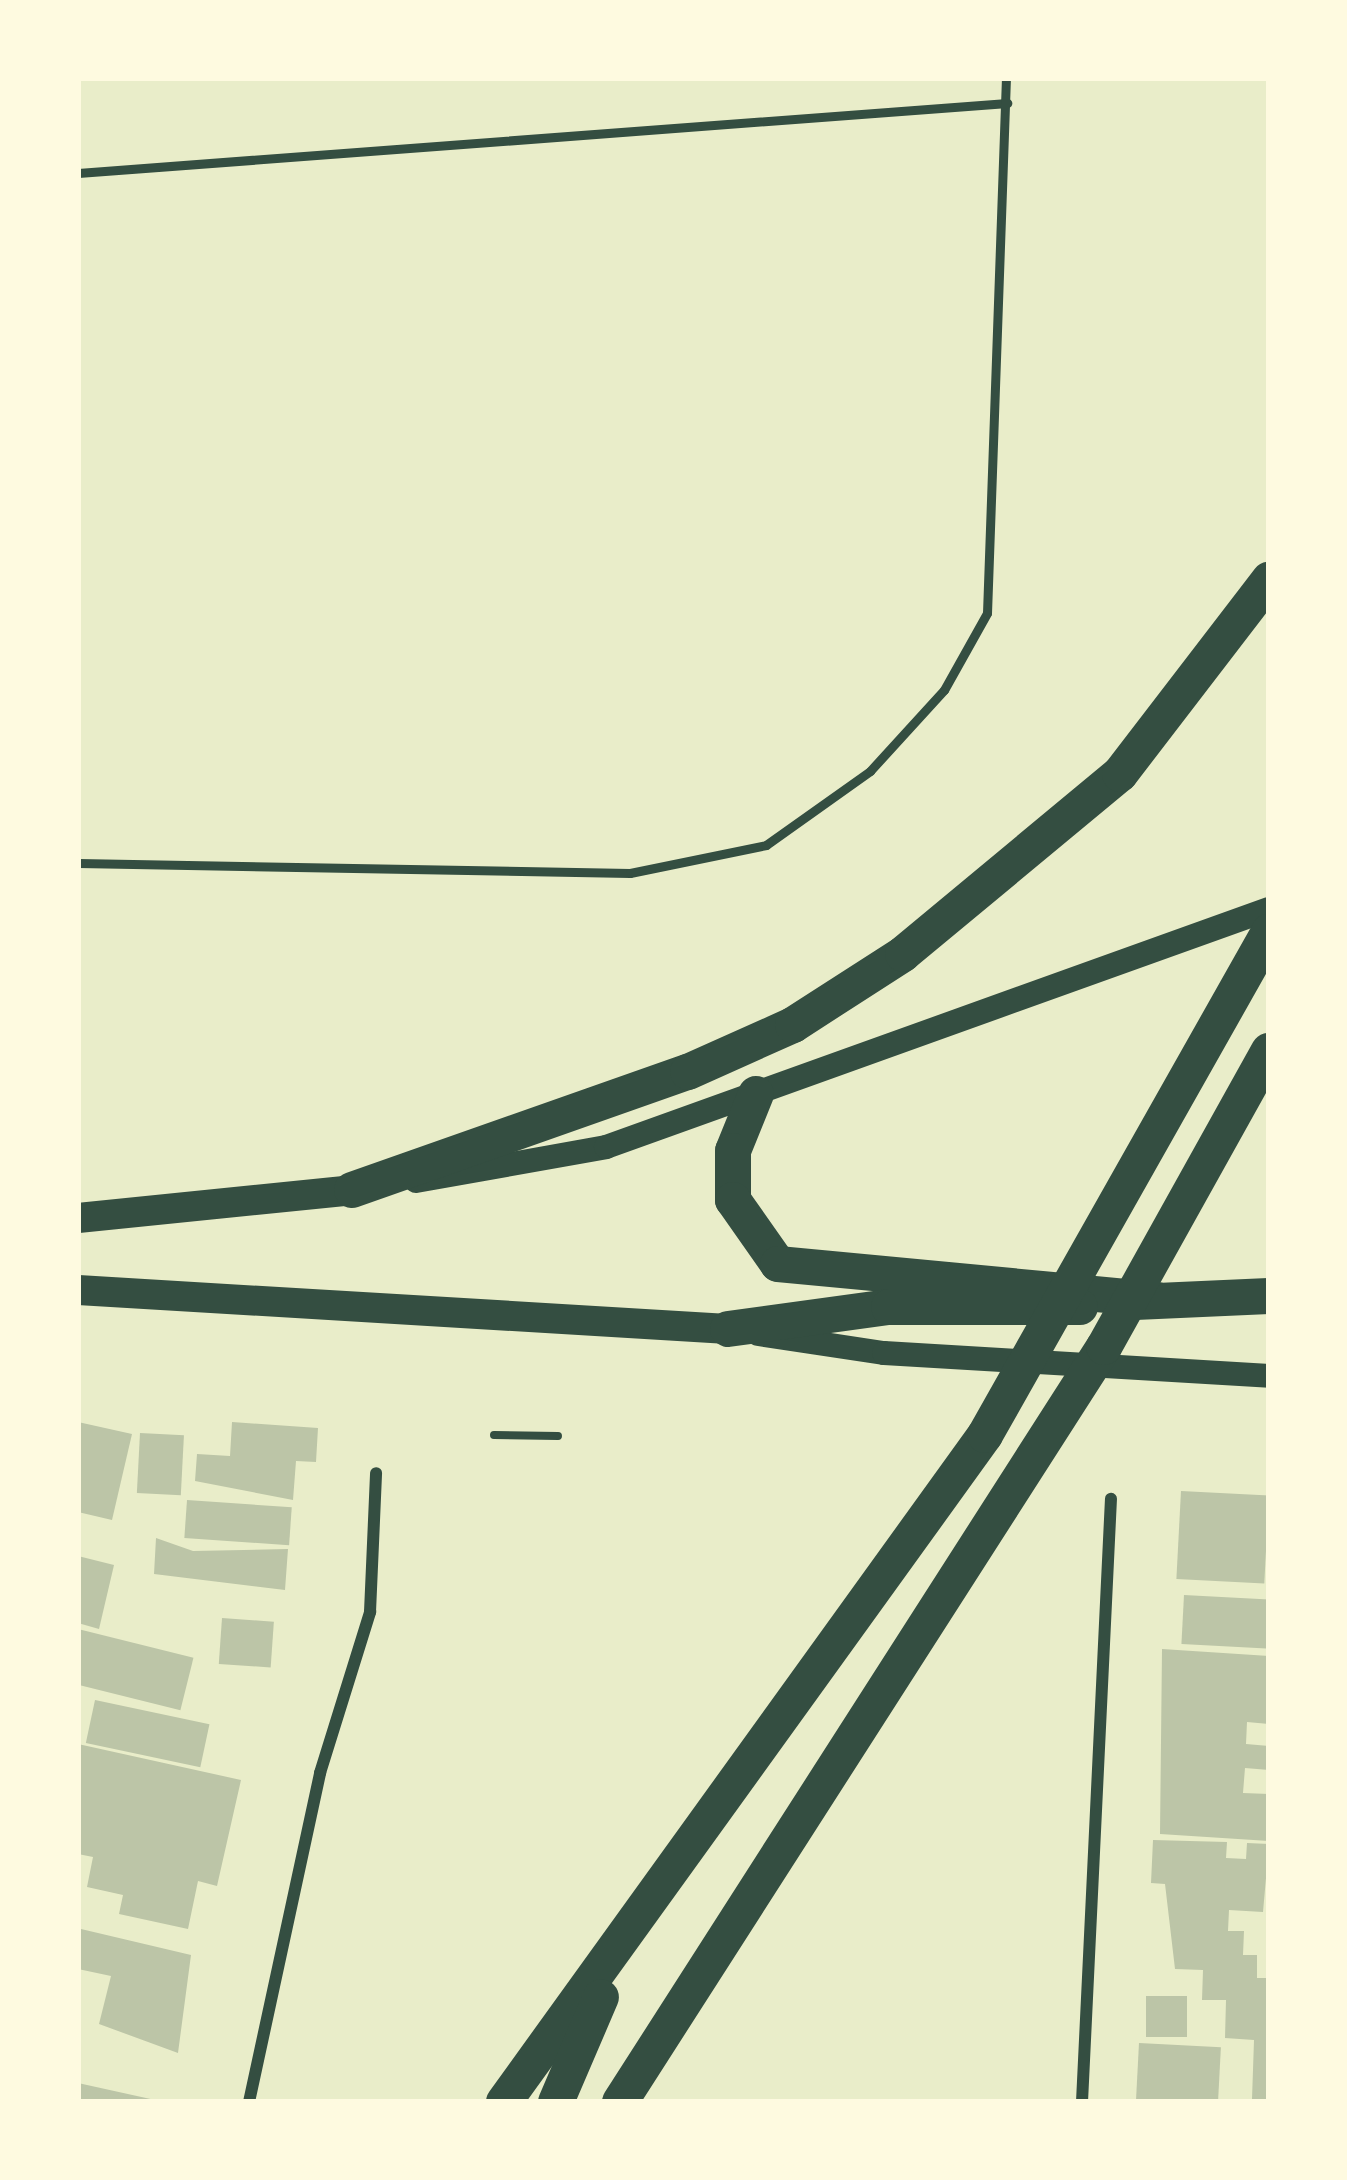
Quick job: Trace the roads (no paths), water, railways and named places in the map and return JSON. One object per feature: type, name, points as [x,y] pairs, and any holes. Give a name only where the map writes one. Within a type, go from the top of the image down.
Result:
[{"type":"highway","points":[[352,1190],[688,1072],[793,1025],[903,954],[1120,774],[1269,580]]},
{"type":"highway","points":[[504,2102],[626,1939],[985,1435],[1269,932]]},
{"type":"highway","points":[[620,2102],[1104,1346],[1269,1051]]},
{"type":"highway","points":[[756,1094],[731,1173],[750,1236],[794,1269],[890,1291],[1254,1299]]},
{"type":"highway","points":[[728,1329],[890,1291]]},
{"type":"highway","points":[[556,2102],[626,1939]]},
{"type":"main road","points":[[78,1218],[352,1190],[586,1151],[1269,909]]},
{"type":"main road","points":[[78,1290],[728,1329],[884,1353],[1269,1376]]},
{"type":"street","points":[[249,2102],[320,1773],[370,1612],[376,1473]]},
{"type":"street","points":[[1082,2102],[1111,1499]]},
{"type":"lane","points":[[78,863],[630,874],[766,845],[870,771],[944,690],[987,613],[1006,78]]},
{"type":"lane","points":[[78,173],[1007,103]]}]
